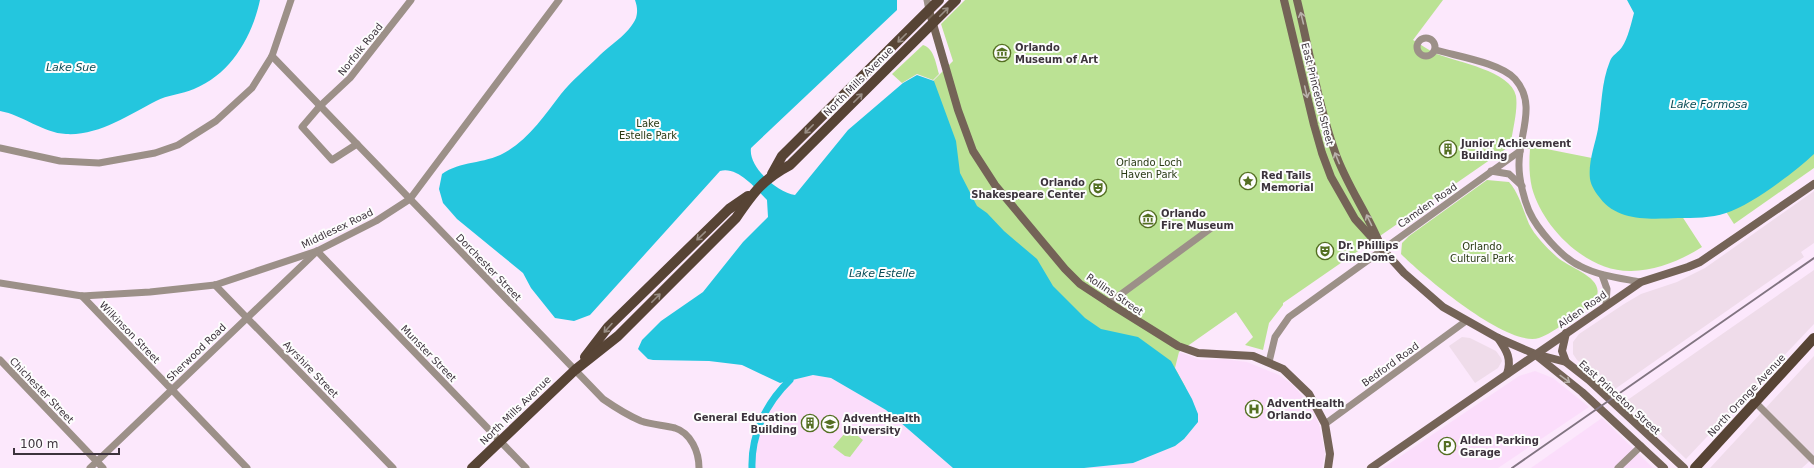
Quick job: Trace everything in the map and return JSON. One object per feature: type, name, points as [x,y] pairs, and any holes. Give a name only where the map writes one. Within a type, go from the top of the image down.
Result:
[{"type":"main road","name":"North Mills Avenue","points":[[472,468],[575,370],[614,322],[729,209],[752,194],[772,174],[782,156],[928,5],[939,0]]},
{"type":"main road","name":"North Mills Avenue","points":[[772,174],[790,165],[956,0]]},
{"type":"main road","name":"North Orange Avenue","points":[[1695,468],[1814,338]]},
{"type":"street","points":[[0,148],[60,161],[99,163],[155,153],[178,145],[216,121],[252,88],[272,56],[291,0]]},
{"type":"street","name":"Norfolk Road","points":[[358,144],[332,160],[302,127],[320,106],[350,78],[411,0]]},
{"type":"street","name":"Middlesex Road","points":[[0,283],[82,296],[150,292],[215,285],[317,251],[376,220],[410,198],[559,0]]},
{"type":"street","name":"East Princeton Street","points":[[1284,0],[1314,125],[1331,177],[1354,219],[1404,273],[1425,292],[1466,321],[1498,338],[1535,354],[1566,362],[1589,380],[1684,468]]},
{"type":"street","name":"East Princeton Street","points":[[1297,0],[1335,151],[1345,178],[1368,218],[1382,248]]},
{"type":"street","name":"Rollins Street","points":[[928,5],[958,110],[973,151],[984,170],[1066,269],[1080,284],[1158,334],[1188,350],[1206,354],[1238,354],[1253,356],[1270,362],[1283,369],[1308,393],[1325,424],[1330,454],[1328,468]]},
{"type":"street","points":[[1436,50],[1494,66],[1507,72],[1514,78],[1522,90],[1526,102],[1525,124],[1520,151],[1519,167],[1522,187],[1529,210],[1541,230],[1555,246],[1578,266],[1602,275],[1641,282]]},
{"type":"street","points":[[1298,57],[1310,54]]},
{"type":"street","name":"Dorchester Street","points":[[272,56],[603,399],[621,412],[643,422],[676,428],[687,435],[694,445],[699,461],[699,468]]},
{"type":"street","points":[[1301,70],[1313,67]]},
{"type":"street","name":"Camden Road","points":[[1270,362],[1275,337],[1289,317],[1382,248],[1520,151]]},
{"type":"street","points":[[1491,171],[1509,174],[1522,187]]},
{"type":"street","name":"Alden Road","points":[[1371,468],[1606,304],[1641,282],[1672,273],[1700,262],[1814,184]]},
{"type":"street","points":[[1109,303],[1214,226]]},
{"type":"street","name":"Sherwood Road","points":[[90,468],[317,251]]},
{"type":"street","name":"Munster Street","points":[[317,251],[526,468]]},
{"type":"street","points":[[1602,275],[1607,289],[1606,304]]},
{"type":"street","name":"Ayrshire Street","points":[[215,285],[393,468]]},
{"type":"street","name":"Wilkinson Street","points":[[82,296],[247,468]]},
{"type":"street","name":"Bedford Road","points":[[1325,424],[1466,321]]},
{"type":"street","points":[[1566,333],[1562,351],[1566,362]]},
{"type":"street","points":[[1498,338],[1508,352],[1510,360],[1507,374]]},
{"type":"street","name":"East Princeton Street","points":[[1535,354],[1582,392],[1664,468]]},
{"type":"street","name":"Chichester Street","points":[[0,360],[103,468]]},
{"type":"street","points":[[1755,402],[1814,461]]},
{"type":"street","points":[[1618,468],[1641,446]]},
{"type":"shaded area","points":[[1814,191],[1814,243],[1801,252],[1804,257],[1615,389],[1577,360],[1573,354],[1573,342],[1579,334],[1641,294],[1677,282],[1705,268]]},
{"type":"shaded area","points":[[1814,270],[1814,324],[1686,459],[1626,401]]},
{"type":"shaded area","points":[[1462,337],[1470,338],[1496,351],[1502,361],[1498,368],[1475,383],[1449,346]]},
{"type":"shaded area","name":"AdventHealth Orlando","points":[[1179,352],[1201,360],[1224,359],[1247,362],[1279,375],[1293,385],[1309,404],[1319,424],[1325,453],[1322,468],[1084,468],[1133,463],[1175,446],[1184,439],[1175,368]]},
{"type":"shaded area","points":[[1814,356],[1814,457],[1802,468],[1710,468]]},
{"type":"shaded area","points":[[1535,371],[1553,378],[1589,407],[1498,468],[1383,468],[1519,376]]},
{"type":"shaded area","name":"AdventHealth University","points":[[814,375],[831,378],[886,410],[953,468],[752,468],[756,433],[775,394],[790,380]]},
{"type":"shaded area","points":[[1602,418],[1653,468],[1531,468]]},
{"type":"green space","name":"Orlando Loch Haven Park","points":[[965,0],[1443,0],[1413,40],[1437,54],[1494,74],[1512,87],[1516,96],[1516,107],[1511,142],[1602,160],[1676,207],[1702,247],[1685,257],[1668,264],[1650,269],[1631,271],[1615,269],[1599,264],[1583,256],[1569,245],[1557,232],[1546,218],[1538,203],[1530,178],[1530,149],[1510,146],[1283,303],[1269,323],[1263,350],[1245,345],[1253,337],[1236,312],[1179,352],[1175,368],[1186,388],[1118,346],[976,230],[917,97],[953,61],[941,24]]},
{"type":"green space","points":[[923,45],[930,49],[936,61],[939,74],[933,80],[917,74],[902,83],[892,74]]},
{"type":"green space","points":[[1814,110],[1814,168],[1734,224],[1716,196]]},
{"type":"green space","name":"Orlando Cultural Park","points":[[1487,180],[1509,182],[1518,196],[1529,224],[1545,246],[1557,257],[1592,280],[1598,292],[1595,300],[1553,331],[1539,338],[1525,338],[1507,332],[1488,322],[1446,293],[1401,254],[1402,243],[1409,236]]},
{"type":"green space","points":[[848,428],[863,440],[850,457],[845,456],[833,447]]},
{"type":"water","name":"Lake Sue","points":[[0,0],[260,0],[252,27],[238,53],[219,74],[194,89],[160,99],[113,124],[90,132],[66,134],[49,131],[17,116],[0,111]]},
{"type":"water","name":"Lake Estelle","points":[[635,0],[897,0],[897,10],[751,148],[751,155],[759,171],[773,184],[788,193],[795,195],[848,130],[903,83],[917,75],[934,81],[956,141],[960,173],[977,206],[987,213],[1004,231],[1037,259],[1053,286],[1085,318],[1101,329],[1138,337],[1171,361],[1192,399],[1198,414],[1198,422],[1184,439],[1175,446],[1133,463],[1084,468],[953,468],[886,410],[831,378],[813,375],[780,383],[742,365],[709,361],[648,359],[638,349],[642,340],[661,321],[703,292],[743,242],[768,217],[767,200],[740,175],[727,170],[720,171],[590,315],[574,321],[555,318],[531,288],[523,273],[457,219],[443,203],[439,189],[442,174],[456,167],[496,157],[513,148],[521,141],[536,126],[569,84],[629,29],[637,15]]},
{"type":"water","name":"Lake Formosa","points":[[1627,0],[1814,0],[1814,154],[1796,170],[1759,196],[1736,209],[1720,215],[1696,218],[1657,219],[1625,215],[1607,206],[1598,196],[1591,184],[1590,166],[1598,129],[1603,86],[1607,69],[1611,59],[1621,49],[1624,43],[1634,13]]},
{"type":"waterway","points":[[752,468],[752,455],[757,431],[767,409],[781,389],[790,380]]},
{"type":"railway","points":[[1512,468],[1814,258]]},
{"type":"place","name":"Orlando Museum of Art","points":[[1002,53]]},
{"type":"place","name":"Junior Achievement Building","points":[[1448,149]]},
{"type":"place","name":"Red Tails Memorial","points":[[1248,181]]},
{"type":"place","name":"Orlando Shakespeare Center","points":[[1098,188]]},
{"type":"place","name":"Orlando Fire Museum","points":[[1148,219]]},
{"type":"place","name":"Dr. Phillips CineDome","points":[[1325,251]]},
{"type":"place","name":"AdventHealth Orlando","points":[[1254,409]]},
{"type":"place","name":"General Education Building","points":[[810,423]]},
{"type":"place","name":"AdventHealth University","points":[[830,424]]},
{"type":"place","name":"Alden Parking Garage","points":[[1447,446]]},
{"type":"park label","name":"Lake Estelle Park","points":[[648,128]]}]
